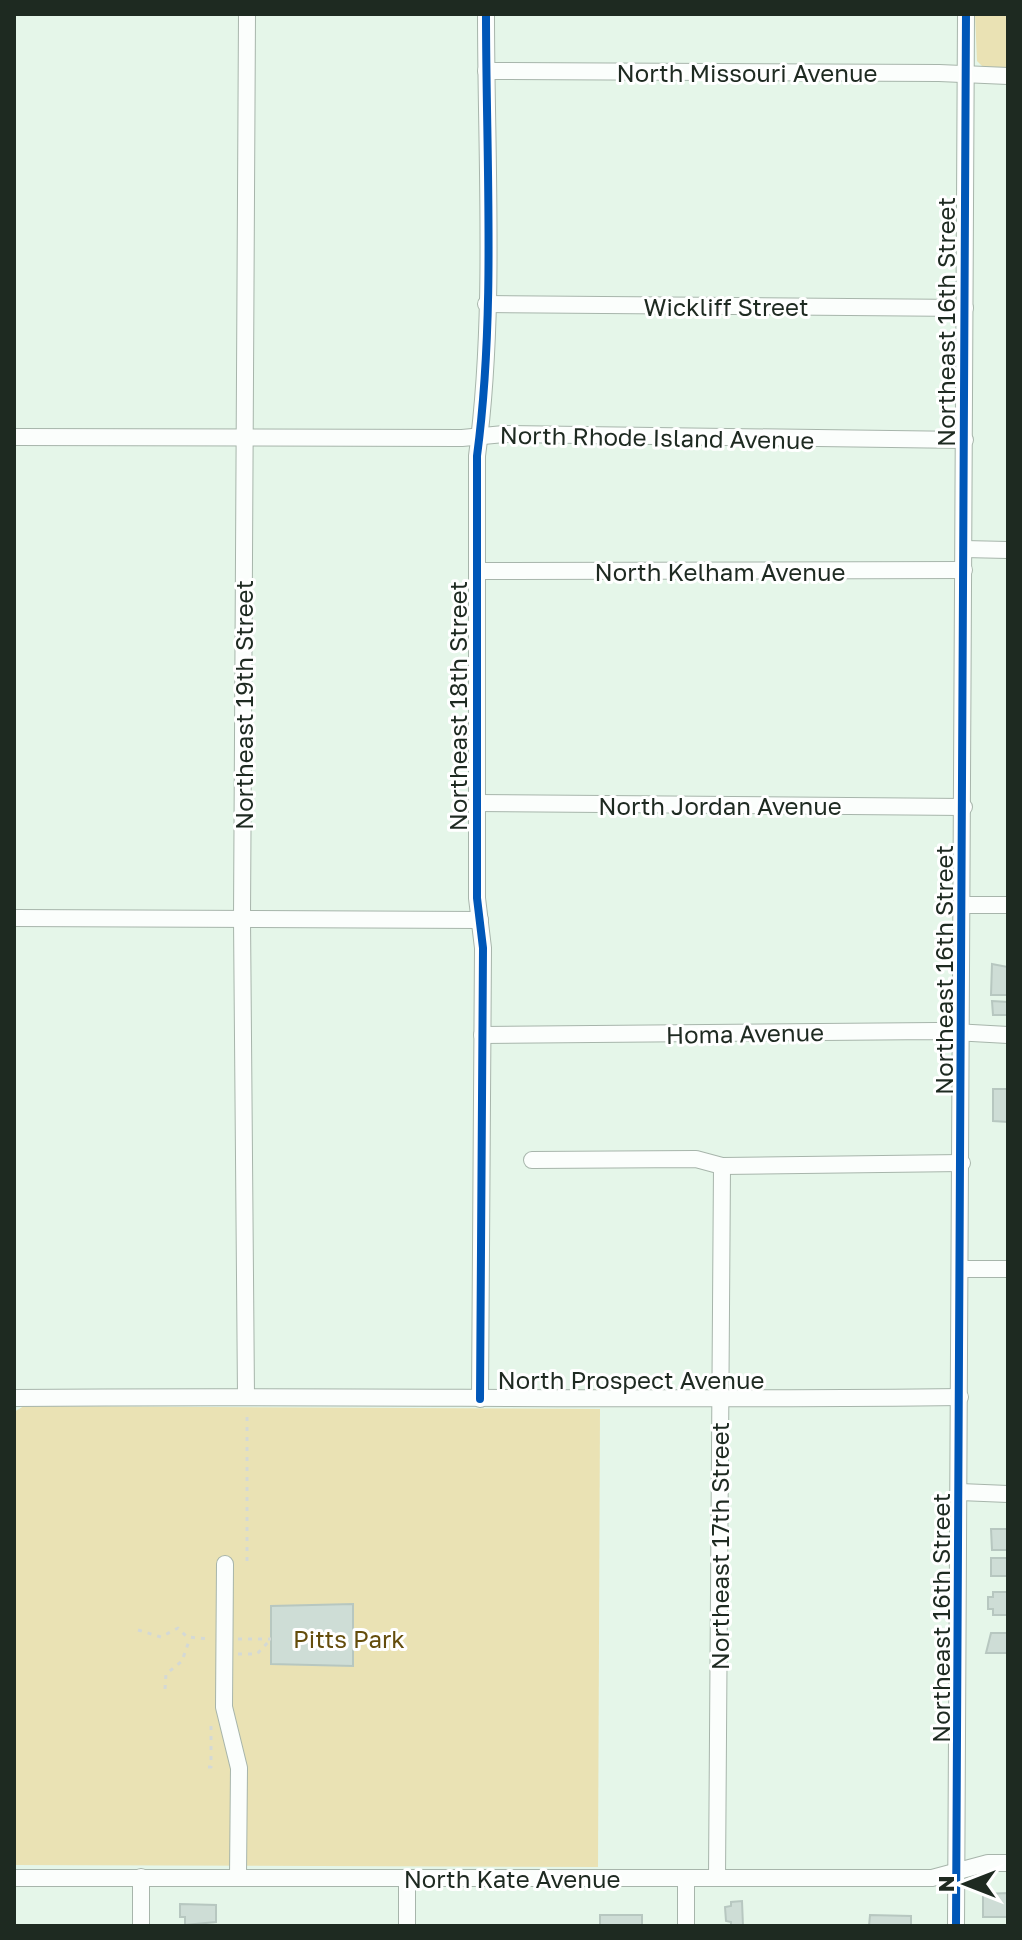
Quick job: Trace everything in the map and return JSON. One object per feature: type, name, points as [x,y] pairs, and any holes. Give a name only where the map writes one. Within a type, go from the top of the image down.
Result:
[{"type":"street","name":"Northeast 19th Street","points":[[246,1396],[242,919],[247,14]]},
{"type":"street","name":"Northeast 18th Street","points":[[480,1399],[483,948],[476,803],[477,571],[486,304],[486,14]]},
{"type":"street","name":"Northeast 16th Street","points":[[956,1926],[966,14]]},
{"type":"street","name":"North Missouri Avenue","points":[[486,71],[1008,76]]},
{"type":"street","name":"Wickliff Street","points":[[486,304],[965,308]]},
{"type":"street","name":"North Rhode Island Avenue","points":[[14,437],[480,436],[965,440]]},
{"type":"street","points":[[964,549],[1008,550]]},
{"type":"street","name":"North Kelham Avenue","points":[[477,571],[964,570]]},
{"type":"street","name":"North Jordan Avenue","points":[[476,803],[964,807]]},
{"type":"street","points":[[963,905],[1008,905]]},
{"type":"street","points":[[14,918],[480,920]]},
{"type":"street","name":"Homa Avenue","points":[[482,1035],[1008,1035]]},
{"type":"street","points":[[532,1160],[696,1159],[722,1166],[962,1163]]},
{"type":"street","name":"Northeast 17th Street","points":[[717,1878],[722,1166]]},
{"type":"street","points":[[961,1269],[1008,1269]]},
{"type":"street","name":"North Prospect Avenue","points":[[14,1398],[246,1396],[720,1401],[960,1397]]},
{"type":"street","points":[[960,1492],[1008,1494]]},
{"type":"street","points":[[225,1564],[224,1707],[239,1768],[238,1876]]},
{"type":"street","name":"North Kate Avenue","points":[[14,1878],[932,1878],[988,1863],[1008,1863]]},
{"type":"street","points":[[141,1877],[141,1926]]},
{"type":"street","points":[[407,1878],[407,1926]]},
{"type":"street","points":[[686,1878],[686,1926]]},
{"type":"path","points":[[246,1396],[247,1561]]},
{"type":"path","points":[[138,1630],[161,1637],[178,1628],[190,1638],[201,1639]]},
{"type":"path","points":[[165,1689],[166,1674],[182,1661],[190,1638]]},
{"type":"path","points":[[250,1639],[271,1639],[257,1654],[250,1654]]},
{"type":"green space","points":[[975,14],[1008,14],[1008,68],[984,68],[977,61]]},
{"type":"green space","name":"Pitts Park","points":[[24,1406],[600,1409],[598,1867],[14,1865],[14,1412]]},
{"type":"building","points":[[992,964],[1008,967],[1008,995],[991,995]]},
{"type":"building","points":[[992,1001],[1008,1002],[1008,1015],[993,1015]]},
{"type":"building","points":[[993,1089],[1008,1089],[1008,1122],[993,1121]]},
{"type":"building","points":[[991,1529],[1008,1529],[1008,1550],[992,1550]]},
{"type":"building","points":[[991,1558],[1008,1558],[1008,1576],[991,1576]]},
{"type":"building","points":[[993,1592],[1008,1592],[1008,1615],[993,1615],[993,1609],[988,1609],[988,1597],[993,1597]]},
{"type":"building","points":[[353,1604],[353,1666],[271,1664],[271,1606]]},
{"type":"building","points":[[991,1633],[1008,1633],[1008,1653],[986,1653]]},
{"type":"building","points":[[1008,1893],[1008,1917],[983,1917],[983,1894]]},
{"type":"building","points":[[742,1901],[743,1926],[731,1926],[731,1922],[726,1921],[725,1907],[731,1906],[731,1902]]},
{"type":"building","points":[[180,1904],[216,1905],[216,1922],[185,1925],[185,1917],[180,1917]]},
{"type":"building","points":[[600,1915],[642,1915],[642,1926],[600,1926]]},
{"type":"building","points":[[870,1915],[911,1916],[911,1926],[869,1926]]},
{"type":"cycle path","points":[[480,1399],[483,948],[477,898],[477,456],[488,292],[486,14]]},
{"type":"cycle path","points":[[956,1926],[966,14]]}]
